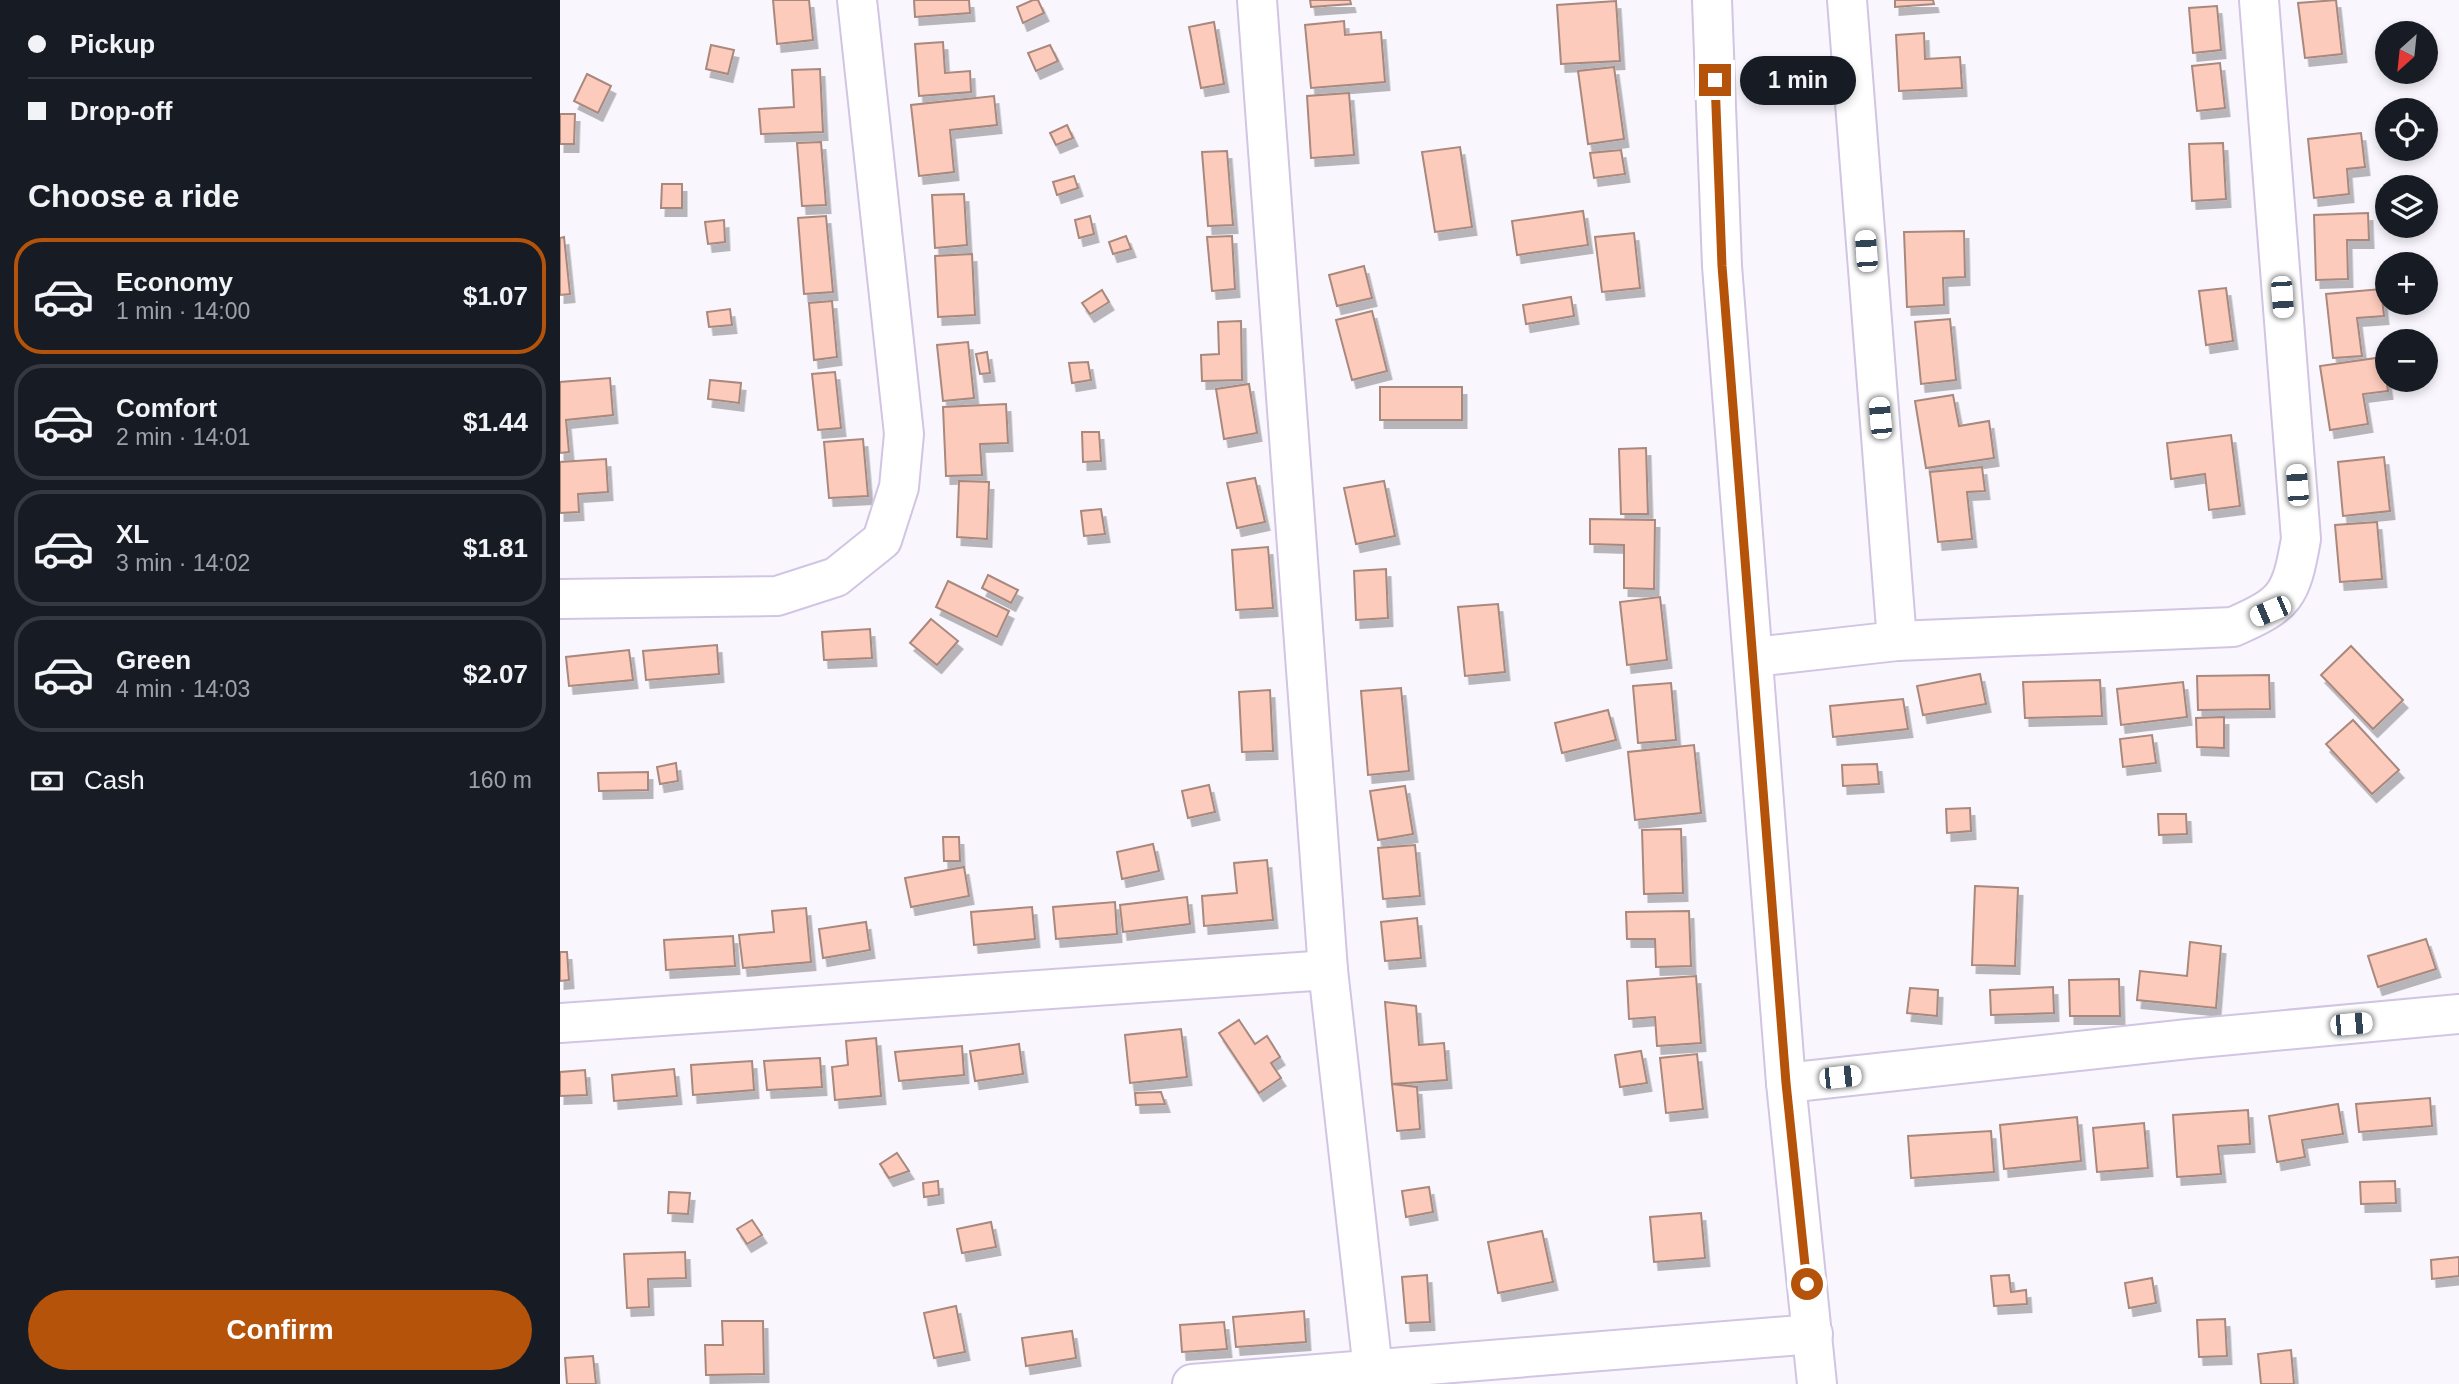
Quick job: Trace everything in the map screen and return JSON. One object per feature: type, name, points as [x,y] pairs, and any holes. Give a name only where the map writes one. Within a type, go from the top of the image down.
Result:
[{"type":"street","points":[[560,599],[777,596],[836,577],[882,540],[899,487],[904,434],[857,0]]},
{"type":"street","points":[[1256,0],[1328,970],[1373,1370]]},
{"type":"street","points":[[1712,0],[1722,266],[1786,1083],[1817,1384]]},
{"type":"street","points":[[1847,0],[1897,640]]},
{"type":"street","points":[[1754,657],[1897,640],[2233,627],[2270,611],[2294,581],[2301,540],[2259,0]]},
{"type":"street","points":[[560,1023],[1328,970]]},
{"type":"street","points":[[1786,1083],[2188,1039],[2459,1014]]},
{"type":"street","points":[[1192,1384],[1813,1334]]},
{"type":"building","points":[[773,0],[809,0],[813,40],[777,44]]},
{"type":"building","points":[[914,0],[969,0],[970,13],[915,17]]},
{"type":"building","points":[[1038,0],[1044,13],[1023,23],[1017,7]]},
{"type":"building","points":[[1310,0],[1350,0],[1351,4],[1311,7]]},
{"type":"building","points":[[1895,0],[1933,0],[1934,4],[1895,7]]},
{"type":"building","points":[[2336,0],[2342,54],[2305,58],[2298,3]]},
{"type":"building","points":[[1616,1],[1620,61],[1561,64],[1557,5]]},
{"type":"building","points":[[2217,6],[2221,50],[2193,53],[2189,8]]},
{"type":"building","points":[[1344,21],[1345,35],[1381,32],[1385,82],[1311,88],[1305,25]]},
{"type":"building","points":[[1214,22],[1224,84],[1201,88],[1189,27]]},
{"type":"building","points":[[1924,33],[1925,59],[1960,57],[1962,88],[1899,91],[1896,35]]},
{"type":"building","points":[[943,42],[945,73],[970,71],[971,92],[919,96],[915,44]]},
{"type":"building","points":[[711,45],[734,50],[728,74],[706,69]]},
{"type":"building","points":[[1050,45],[1058,61],[1036,71],[1028,53]]},
{"type":"building","points":[[2220,63],[2225,108],[2197,111],[2192,66]]},
{"type":"building","points":[[1614,67],[1624,139],[1588,144],[1578,71]]},
{"type":"building","points":[[820,69],[823,132],[761,134],[759,109],[794,107],[792,70]]},
{"type":"building","points":[[587,74],[611,86],[598,113],[574,101]]},
{"type":"building","points":[[1349,93],[1354,155],[1311,158],[1307,96]]},
{"type":"building","points":[[994,96],[997,125],[950,130],[954,172],[919,176],[911,105]]},
{"type":"building","points":[[560,114],[575,114],[574,144],[560,144]]},
{"type":"building","points":[[1067,125],[1073,138],[1056,145],[1050,133]]},
{"type":"building","points":[[2361,133],[2365,167],[2347,169],[2349,194],[2314,198],[2308,139]]},
{"type":"building","points":[[821,142],[826,205],[802,206],[797,143]]},
{"type":"building","points":[[2223,143],[2226,199],[2192,201],[2189,144]]},
{"type":"building","points":[[1460,147],[1472,227],[1435,232],[1422,152]]},
{"type":"building","points":[[1621,150],[1625,174],[1594,178],[1590,153]]},
{"type":"building","points":[[1227,151],[1233,225],[1208,226],[1202,152]]},
{"type":"building","points":[[1074,176],[1078,188],[1057,195],[1053,182]]},
{"type":"building","points":[[662,184],[682,184],[682,208],[661,208]]},
{"type":"building","points":[[964,194],[967,245],[935,248],[932,195]]},
{"type":"building","points":[[1583,211],[1588,245],[1517,255],[1512,221]]},
{"type":"building","points":[[2368,213],[2369,240],[2347,240],[2348,279],[2316,280],[2314,215]]},
{"type":"building","points":[[826,216],[833,292],[804,294],[798,218]]},
{"type":"building","points":[[1090,216],[1094,234],[1079,238],[1075,220]]},
{"type":"building","points":[[724,220],[725,242],[708,244],[705,222]]},
{"type":"building","points":[[1964,231],[1965,277],[1943,278],[1944,305],[1907,307],[1904,232]]},
{"type":"building","points":[[1634,233],[1640,288],[1602,292],[1595,237]]},
{"type":"building","points":[[1126,236],[1131,249],[1113,254],[1109,242]]},
{"type":"building","points":[[1232,236],[1235,289],[1212,291],[1207,237]]},
{"type":"building","points":[[564,237],[570,294],[560,295],[560,238]]},
{"type":"building","points":[[972,254],[975,315],[938,317],[935,256]]},
{"type":"building","points":[[1364,266],[1372,298],[1337,306],[1329,275]]},
{"type":"building","points":[[2226,288],[2233,341],[2206,345],[2199,291]]},
{"type":"building","points":[[1102,290],[1109,302],[1090,314],[1082,303]]},
{"type":"building","points":[[2375,290],[2375,315],[2384,316],[2357,318],[2362,356],[2333,358],[2326,294]]},
{"type":"building","points":[[1571,297],[1574,316],[1526,324],[1523,305]]},
{"type":"building","points":[[832,301],[837,357],[814,360],[809,303]]},
{"type":"building","points":[[730,309],[732,325],[709,327],[707,312]]},
{"type":"building","points":[[1372,311],[1387,371],[1352,380],[1336,320]]},
{"type":"building","points":[[1950,319],[1956,380],[1921,384],[1915,322]]},
{"type":"building","points":[[1241,321],[1242,380],[1202,381],[1201,355],[1219,354],[1218,322]]},
{"type":"building","points":[[968,342],[974,398],[943,401],[937,345]]},
{"type":"building","points":[[987,352],[990,373],[980,374],[976,354]]},
{"type":"building","points":[[2375,358],[2375,392],[2380,392],[2363,394],[2368,424],[2330,430],[2320,366]]},
{"type":"building","points":[[1088,362],[1091,380],[1072,383],[1069,363]]},
{"type":"building","points":[[835,372],[841,428],[818,430],[812,374]]},
{"type":"building","points":[[610,378],[613,415],[566,420],[569,452],[560,453],[560,382]]},
{"type":"building","points":[[710,380],[741,383],[739,403],[708,399]]},
{"type":"building","points":[[1249,384],[1257,433],[1224,439],[1216,389]]},
{"type":"building","points":[[1380,387],[1462,387],[1462,420],[1380,420]]},
{"type":"building","points":[[1953,395],[1959,426],[1989,421],[1994,458],[1926,468],[1915,401]]},
{"type":"building","points":[[1006,404],[1008,443],[980,444],[982,475],[946,476],[943,407]]},
{"type":"building","points":[[1082,432],[1099,432],[1101,461],[1083,462]]},
{"type":"building","points":[[2231,435],[2240,506],[2209,510],[2205,474],[2171,479],[2167,443]]},
{"type":"building","points":[[863,439],[868,496],[829,498],[824,442]]},
{"type":"building","points":[[1646,448],[1648,514],[1621,514],[1619,449]]},
{"type":"building","points":[[2384,457],[2390,511],[2343,516],[2338,462]]},
{"type":"building","points":[[606,459],[608,492],[578,494],[579,512],[560,513],[560,462]]},
{"type":"building","points":[[1982,467],[1985,491],[1967,492],[1972,539],[1938,542],[1930,472]]},
{"type":"building","points":[[1255,478],[1265,522],[1237,528],[1227,483]]},
{"type":"building","points":[[959,481],[989,482],[987,539],[957,537]]},
{"type":"building","points":[[1384,481],[1395,536],[1356,544],[1344,488]]},
{"type":"building","points":[[1101,509],[1105,534],[1084,536],[1081,511]]},
{"type":"building","points":[[1590,519],[1655,520],[1654,589],[1624,588],[1624,545],[1590,544]]},
{"type":"building","points":[[2377,522],[2382,579],[2340,582],[2335,525]]},
{"type":"building","points":[[1268,547],[1273,608],[1236,610],[1232,550]]},
{"type":"building","points":[[1386,569],[1388,618],[1356,620],[1354,571]]},
{"type":"building","points":[[988,575],[1018,590],[1011,603],[982,588]]},
{"type":"building","points":[[948,581],[1009,611],[997,637],[936,607]]},
{"type":"building","points":[[1660,597],[1667,660],[1627,665],[1620,602]]},
{"type":"building","points":[[1498,604],[1505,672],[1465,676],[1458,607]]},
{"type":"building","points":[[931,619],[958,641],[937,665],[910,643]]},
{"type":"building","points":[[870,629],[872,658],[824,660],[822,632]]},
{"type":"building","points":[[717,645],[719,674],[646,680],[643,651]]},
{"type":"building","points":[[2351,646],[2403,700],[2373,729],[2321,675]]},
{"type":"building","points":[[629,650],[633,680],[569,686],[566,657]]},
{"type":"building","points":[[1980,674],[1986,704],[1923,715],[1917,686]]},
{"type":"building","points":[[2269,675],[2270,709],[2198,710],[2197,676]]},
{"type":"building","points":[[2100,680],[2102,716],[2025,718],[2023,682]]},
{"type":"building","points":[[2183,682],[2187,717],[2121,725],[2117,689]]},
{"type":"building","points":[[1671,683],[1676,740],[1638,743],[1633,686]]},
{"type":"building","points":[[1401,688],[1409,771],[1368,775],[1361,691]]},
{"type":"building","points":[[1270,690],[1273,751],[1242,752],[1239,692]]},
{"type":"building","points":[[1903,699],[1908,729],[1833,737],[1830,706]]},
{"type":"building","points":[[1608,710],[1616,740],[1562,753],[1555,723]]},
{"type":"building","points":[[2224,717],[2224,748],[2197,747],[2196,718]]},
{"type":"building","points":[[2353,720],[2399,770],[2372,794],[2326,744]]},
{"type":"building","points":[[2152,735],[2156,763],[2123,767],[2120,739]]},
{"type":"building","points":[[1694,745],[1701,813],[1635,820],[1628,752]]},
{"type":"building","points":[[676,763],[678,781],[660,784],[657,767]]},
{"type":"building","points":[[1877,764],[1879,784],[1843,786],[1842,765]]},
{"type":"building","points":[[648,772],[648,790],[599,791],[598,773]]},
{"type":"building","points":[[1209,785],[1215,812],[1188,818],[1182,791]]},
{"type":"building","points":[[1405,786],[1413,834],[1378,840],[1370,791]]},
{"type":"building","points":[[1970,808],[1971,831],[1947,833],[1946,809]]},
{"type":"building","points":[[2158,814],[2186,814],[2187,834],[2159,835]]},
{"type":"building","points":[[1681,829],[1683,893],[1644,894],[1642,830]]},
{"type":"building","points":[[943,837],[959,837],[960,861],[944,861]]},
{"type":"building","points":[[1153,844],[1159,871],[1122,879],[1117,852]]},
{"type":"building","points":[[1415,845],[1420,896],[1383,899],[1378,848]]},
{"type":"building","points":[[1267,860],[1273,920],[1204,926],[1202,896],[1237,893],[1234,863]]},
{"type":"building","points":[[964,867],[969,896],[911,907],[905,878]]},
{"type":"building","points":[[1975,886],[2018,888],[2015,966],[1972,965]]},
{"type":"building","points":[[1187,897],[1190,924],[1123,932],[1120,905]]},
{"type":"building","points":[[1115,902],[1117,934],[1056,939],[1053,907]]},
{"type":"building","points":[[1032,907],[1035,939],[974,945],[971,912]]},
{"type":"building","points":[[806,908],[811,962],[743,968],[739,935],[774,932],[772,911]]},
{"type":"building","points":[[1689,911],[1691,966],[1656,967],[1655,939],[1627,939],[1626,912]]},
{"type":"building","points":[[1417,918],[1421,958],[1385,961],[1381,922]]},
{"type":"building","points":[[866,922],[870,950],[823,958],[819,929]]},
{"type":"building","points":[[733,936],[735,966],[666,970],[664,940]]},
{"type":"building","points":[[2426,939],[2436,969],[2378,987],[2368,956]]},
{"type":"building","points":[[2190,942],[2221,946],[2216,1008],[2137,1000],[2140,971],[2187,976]]},
{"type":"building","points":[[560,952],[567,952],[569,980],[560,981]]},
{"type":"building","points":[[1696,976],[1701,1043],[1657,1046],[1655,1017],[1629,1019],[1627,981]]},
{"type":"building","points":[[2119,979],[2120,1016],[2070,1016],[2069,980]]},
{"type":"building","points":[[2053,987],[2054,1013],[1991,1015],[1990,990]]},
{"type":"building","points":[[1910,988],[1938,990],[1937,1016],[1907,1013]]},
{"type":"building","points":[[1385,1002],[1416,1006],[1419,1045],[1444,1043],[1447,1080],[1392,1084]]},
{"type":"building","points":[[1239,1020],[1255,1044],[1267,1036],[1280,1057],[1271,1063],[1281,1078],[1259,1093],[1219,1033]]},
{"type":"building","points":[[1181,1029],[1187,1077],[1130,1083],[1125,1035]]},
{"type":"building","points":[[876,1038],[881,1096],[835,1100],[832,1067],[848,1065],[846,1041]]},
{"type":"building","points":[[1019,1044],[1023,1074],[975,1081],[970,1051]]},
{"type":"building","points":[[962,1046],[964,1075],[899,1081],[895,1052]]},
{"type":"building","points":[[1641,1051],[1647,1083],[1620,1087],[1615,1055]]},
{"type":"building","points":[[1697,1054],[1703,1109],[1666,1113],[1660,1058]]},
{"type":"building","points":[[820,1058],[822,1087],[767,1090],[764,1061]]},
{"type":"building","points":[[752,1061],[754,1090],[693,1095],[691,1065]]},
{"type":"building","points":[[674,1069],[677,1096],[614,1101],[612,1075]]},
{"type":"building","points":[[585,1070],[587,1095],[560,1096],[560,1072]]},
{"type":"building","points":[[1392,1084],[1417,1087],[1420,1129],[1397,1131]]},
{"type":"building","points":[[1161,1092],[1165,1104],[1136,1105],[1135,1093]]},
{"type":"building","points":[[2430,1098],[2432,1126],[2359,1132],[2356,1104]]},
{"type":"building","points":[[2338,1104],[2343,1134],[2302,1140],[2305,1157],[2277,1162],[2269,1116]]},
{"type":"building","points":[[2248,1110],[2250,1144],[2218,1146],[2221,1174],[2177,1177],[2173,1115]]},
{"type":"building","points":[[2077,1117],[2081,1161],[2004,1169],[2000,1125]]},
{"type":"building","points":[[2144,1123],[2148,1168],[2097,1172],[2093,1128]]},
{"type":"building","points":[[1991,1131],[1994,1172],[1911,1178],[1908,1136]]},
{"type":"building","points":[[897,1153],[909,1171],[889,1178],[880,1164]]},
{"type":"building","points":[[938,1181],[939,1195],[924,1197],[923,1183]]},
{"type":"building","points":[[2395,1181],[2396,1203],[2361,1204],[2360,1182]]},
{"type":"building","points":[[1429,1187],[1433,1212],[1406,1217],[1402,1191]]},
{"type":"building","points":[[669,1192],[690,1193],[688,1214],[668,1213]]},
{"type":"building","points":[[1701,1213],[1705,1258],[1654,1262],[1650,1217]]},
{"type":"building","points":[[752,1220],[762,1235],[747,1244],[737,1229]]},
{"type":"building","points":[[991,1222],[996,1247],[962,1253],[957,1229]]},
{"type":"building","points":[[1542,1231],[1553,1282],[1498,1293],[1488,1242]]},
{"type":"building","points":[[685,1252],[686,1278],[648,1279],[649,1307],[627,1308],[624,1254]]},
{"type":"building","points":[[2459,1257],[2459,1276],[2432,1279],[2431,1260]]},
{"type":"building","points":[[1427,1275],[1430,1322],[1406,1323],[1402,1277]]},
{"type":"building","points":[[2009,1275],[2011,1292],[2026,1290],[2027,1304],[1994,1306],[1991,1276]]},
{"type":"building","points":[[2152,1278],[2156,1303],[2129,1308],[2125,1283]]},
{"type":"building","points":[[956,1306],[965,1352],[934,1358],[924,1313]]},
{"type":"building","points":[[1304,1311],[1306,1342],[1236,1347],[1233,1317]]},
{"type":"building","points":[[2225,1319],[2227,1356],[2199,1357],[2197,1320]]},
{"type":"building","points":[[722,1321],[763,1321],[764,1374],[706,1375],[705,1345],[723,1345]]},
{"type":"building","points":[[1224,1322],[1227,1349],[1182,1352],[1180,1325]]},
{"type":"building","points":[[1072,1331],[1076,1358],[1026,1366],[1022,1338]]},
{"type":"building","points":[[2291,1350],[2294,1384],[2261,1384],[2258,1354]]},
{"type":"building","points":[[593,1356],[596,1384],[567,1384],[565,1358]]},
{"type":"route","points":[[1715,80],[1722,266],[1786,1083],[1807,1284]]}]
